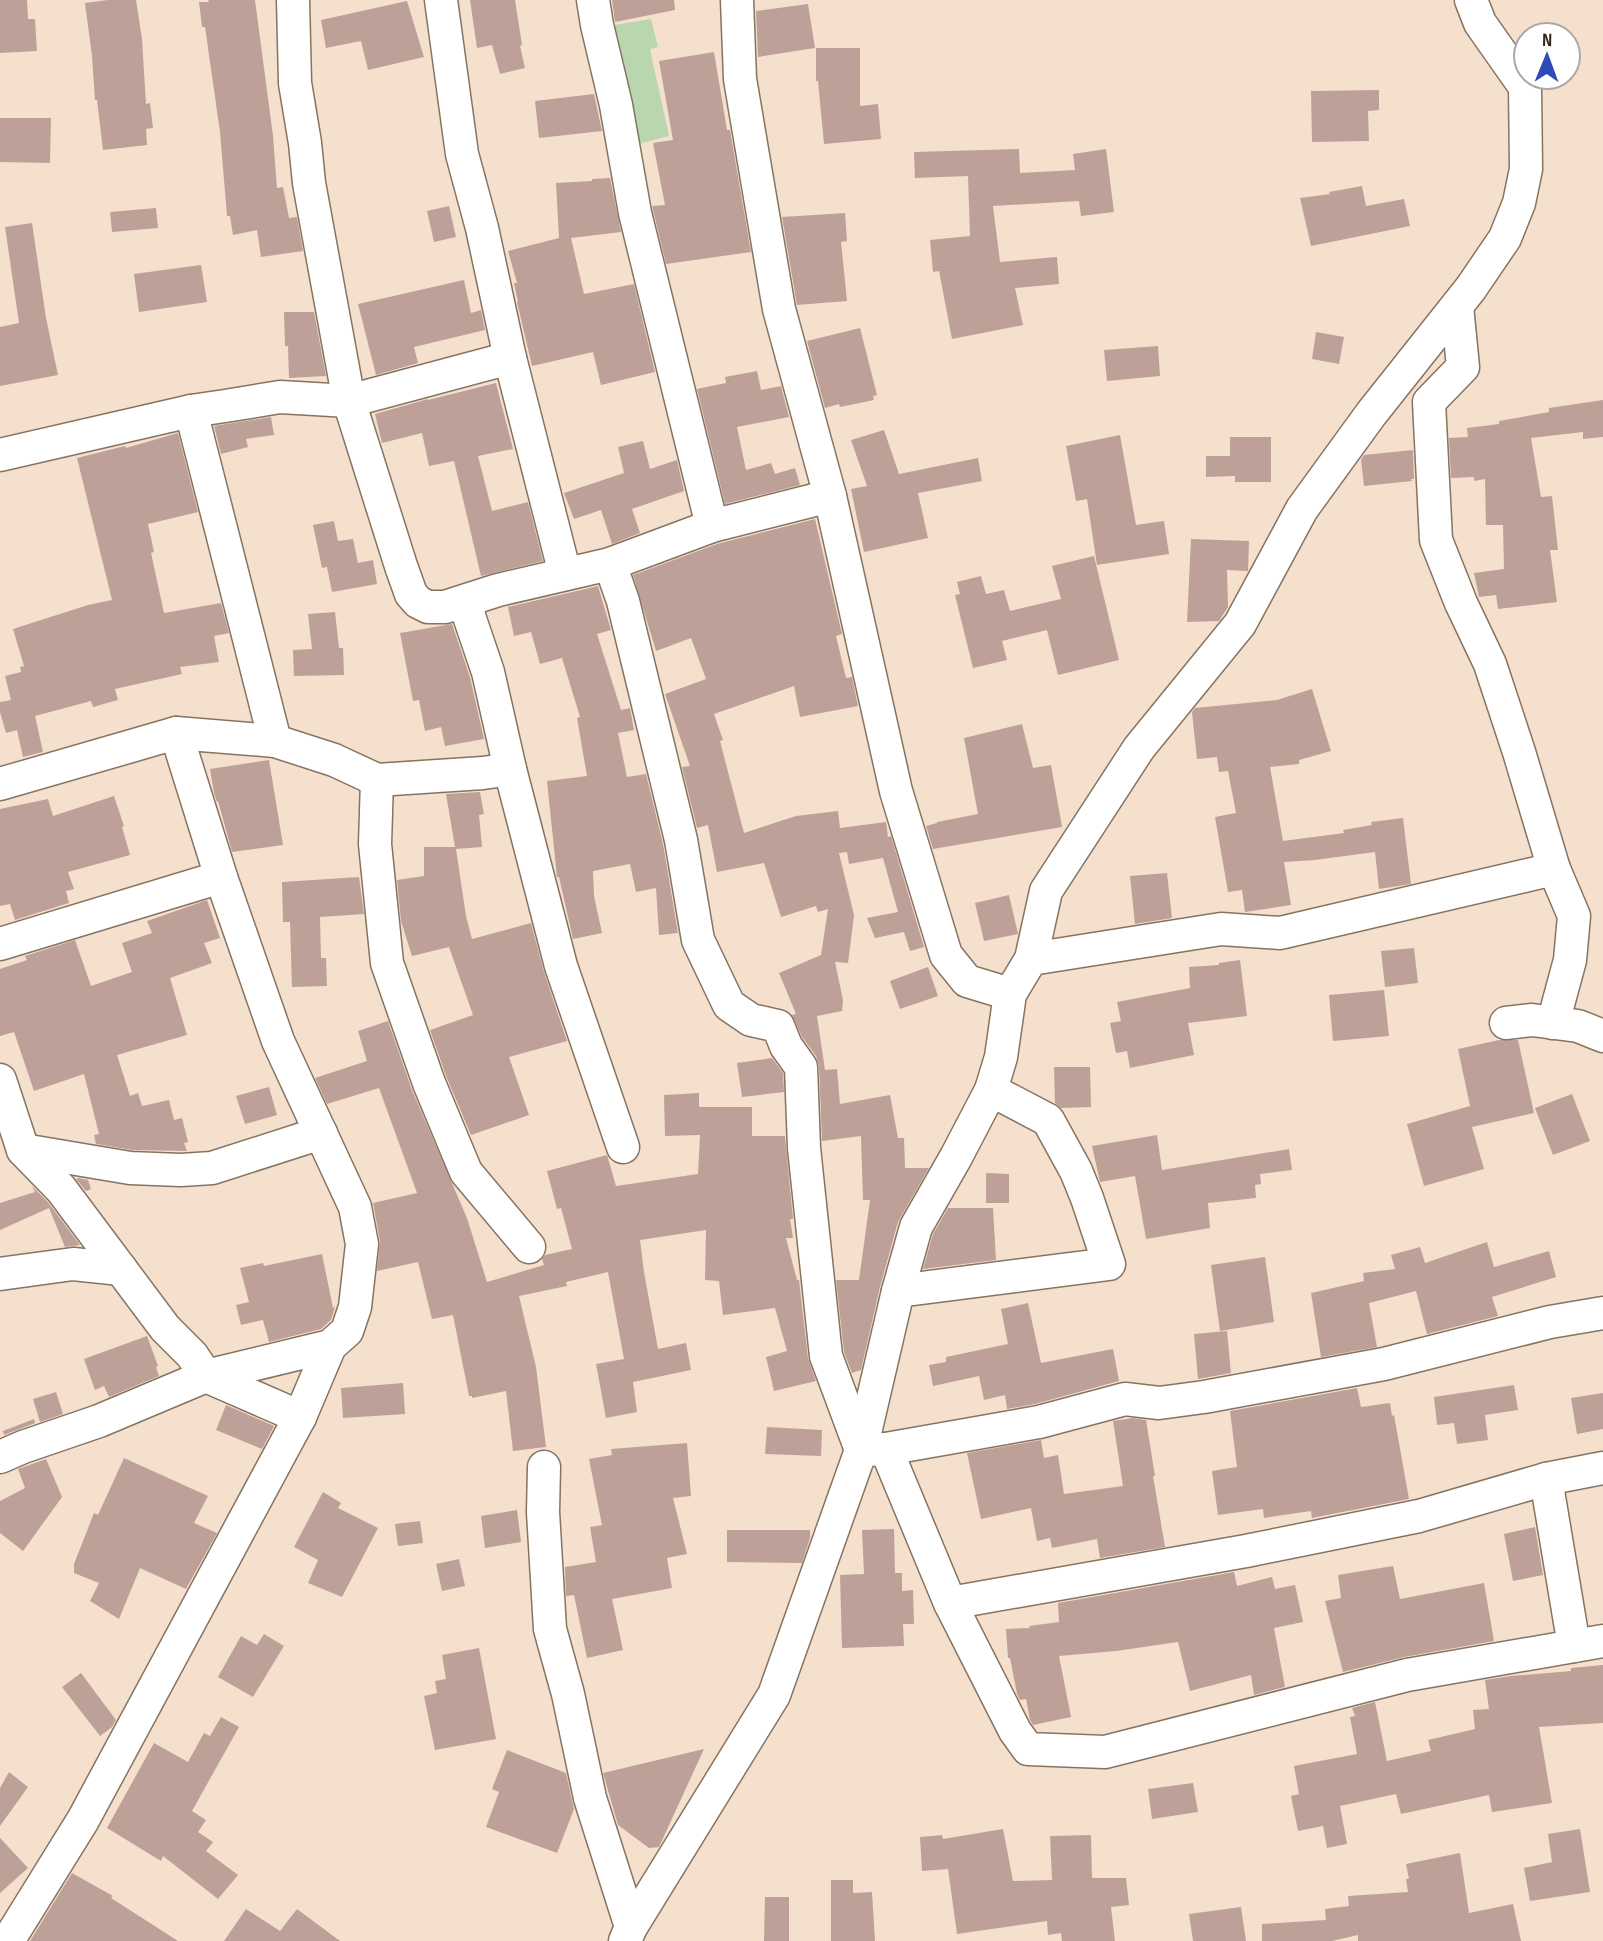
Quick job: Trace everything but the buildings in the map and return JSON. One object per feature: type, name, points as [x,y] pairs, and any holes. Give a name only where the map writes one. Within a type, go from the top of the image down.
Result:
[{"type":"street","points":[[293,0],[295,83],[309,183],[349,401],[411,594],[418,601],[428,607],[445,607],[498,590],[610,564],[712,526],[830,496]]},
{"type":"street","points":[[441,0],[462,154],[565,574]]},
{"type":"street","points":[[593,0],[616,105],[635,213],[712,526]]},
{"type":"street","points":[[737,0],[740,79],[779,309],[830,496],[895,791],[946,955],[967,981],[1010,993]]},
{"type":"street","points":[[628,1934],[774,1695],[874,1450],[898,1291],[916,1227],[991,1090],[1001,1058],[1010,993],[1031,959],[1046,891],[1139,748],[1240,624],[1302,509],[1371,414],[1457,306],[1505,238],[1519,203],[1526,169],[1525,87],[1480,23],[1471,0]]},
{"type":"street","points":[[1457,306],[1463,367],[1429,402],[1436,540],[1461,603],[1490,664],[1554,869],[1574,916],[1570,960],[1553,1023]]},
{"type":"street","points":[[0,455],[191,411],[280,397],[349,401],[510,358]]},
{"type":"street","points":[[191,411],[275,741]]},
{"type":"street","points":[[610,564],[622,601],[681,839],[698,940],[729,1005],[751,1020],[778,1026],[786,1046],[801,1067],[804,1148],[826,1356],[1015,1731],[1028,1749],[1105,1752],[1407,1675],[1588,1643],[1546,1479]]},
{"type":"street","points":[[468,600],[469,616],[488,672],[561,966],[623,1147]]},
{"type":"street","points":[[0,784],[176,733],[275,741],[334,760],[377,780],[510,769]]},
{"type":"street","points":[[8,1941],[83,1820],[300,1417],[330,1346],[347,1331],[355,1307],[362,1244],[355,1207],[278,1041],[221,877],[176,733]]},
{"type":"street","points":[[377,780],[374,845],[387,963],[429,1083],[466,1172],[529,1247]]},
{"type":"street","points":[[1031,959],[1220,929],[1280,933],[1554,869]]},
{"type":"street","points":[[0,944],[221,877]]},
{"type":"street","points":[[1506,1023],[1532,1020],[1578,1026],[1603,1036]]},
{"type":"street","points":[[0,1080],[23,1150],[61,1189],[165,1328],[192,1355],[206,1376],[300,1417]]},
{"type":"street","points":[[898,1291],[1109,1264],[1080,1180],[1048,1120],[991,1090]]},
{"type":"street","points":[[23,1150],[130,1168],[181,1170],[212,1168],[321,1133]]},
{"type":"street","points":[[0,1274],[73,1264],[121,1269]]},
{"type":"street","points":[[874,1450],[1039,1422],[1125,1399],[1159,1402],[1192,1398],[1384,1364],[1550,1322],[1603,1313]]},
{"type":"street","points":[[0,1457],[99,1421],[206,1376],[330,1346]]},
{"type":"street","points":[[544,1467],[543,1512],[550,1629],[568,1694],[590,1798],[628,1934]]},
{"type":"street","points":[[950,1603],[1419,1516],[1546,1479],[1603,1468]]},
{"type":"green space","points":[[651,19],[658,47],[650,49],[669,136],[638,144],[614,25]]}]
